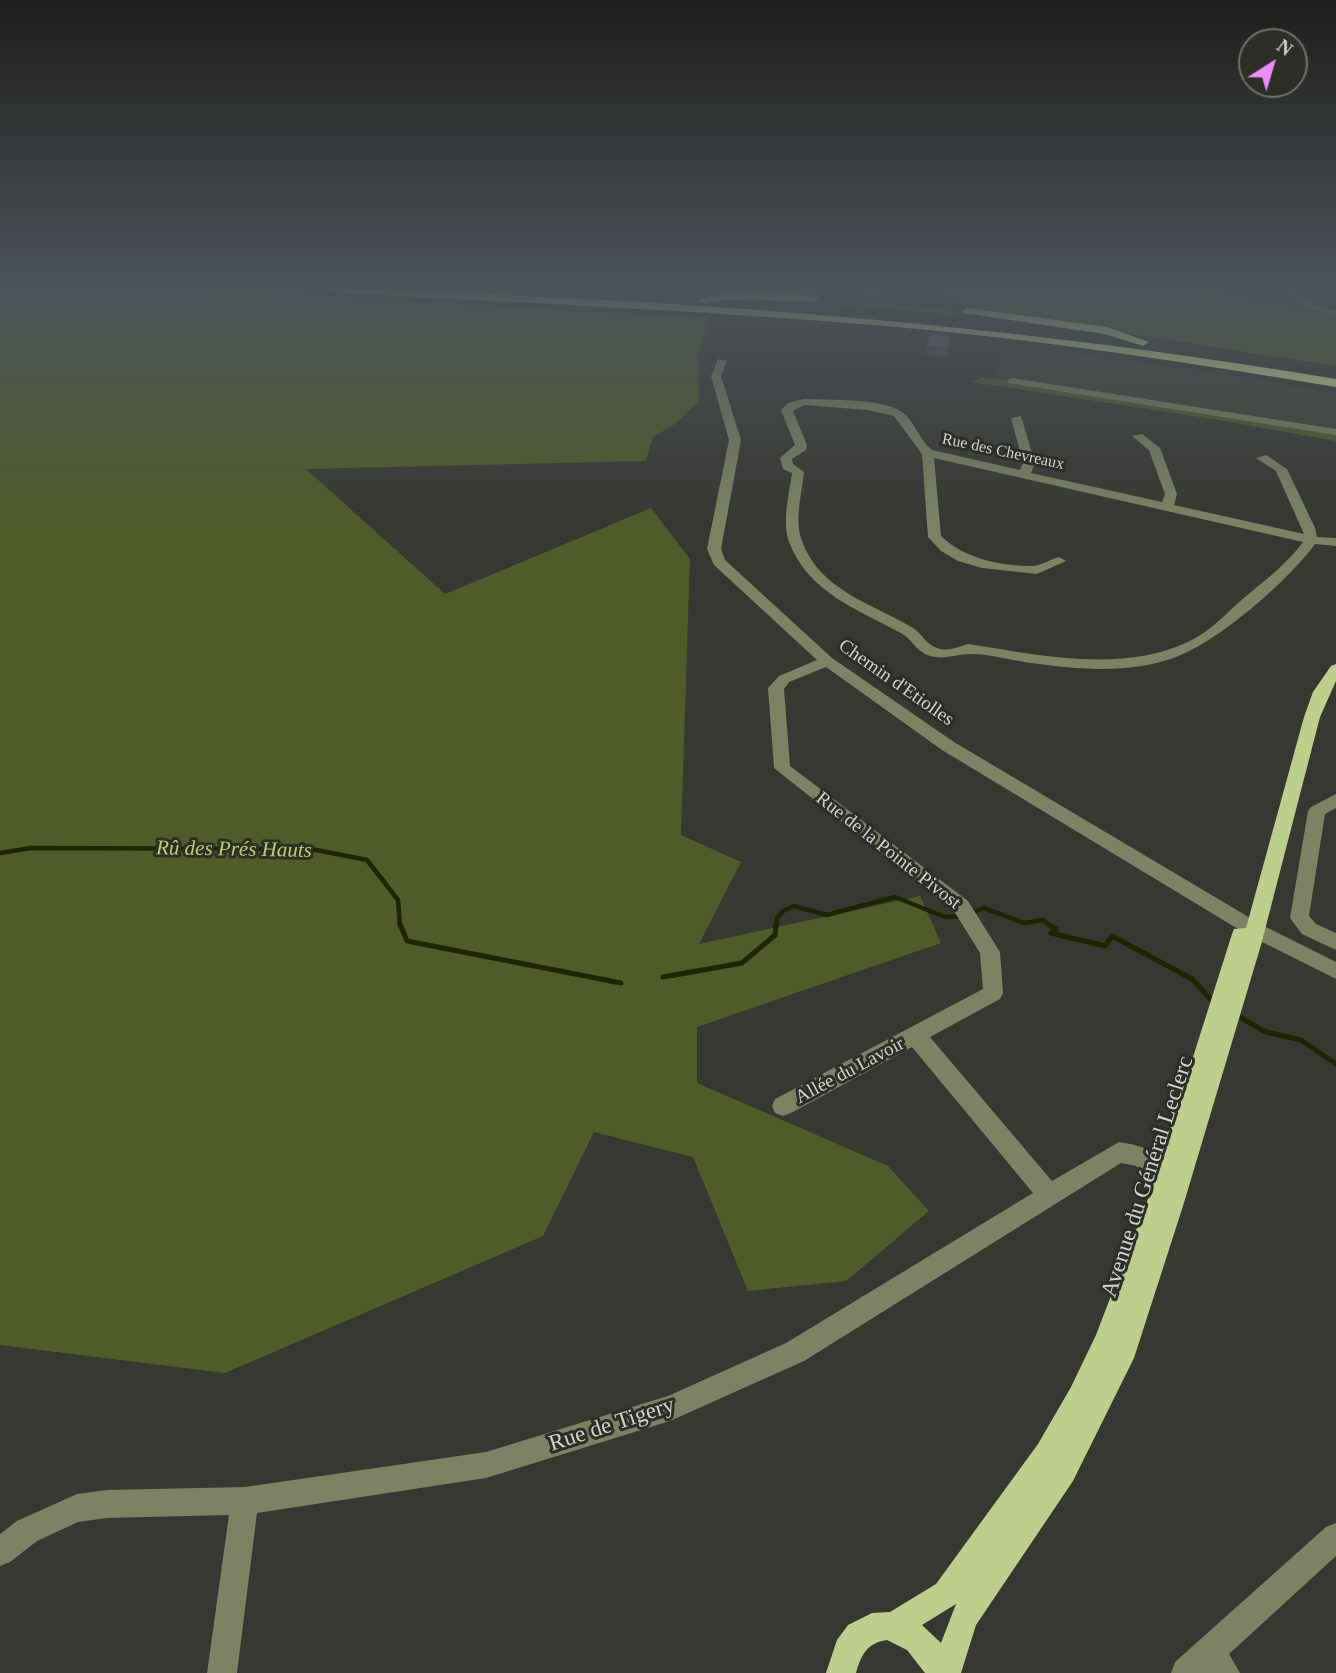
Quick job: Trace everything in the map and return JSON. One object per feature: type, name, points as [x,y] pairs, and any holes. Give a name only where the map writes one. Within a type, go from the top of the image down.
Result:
[{"type":"highway","points":[[1190,367],[1336,391]]},
{"type":"highway","points":[[1236,367],[1336,383]]},
{"type":"highway","points":[[1304,367],[1336,372]]},
{"type":"main road","name":"Avenue du Général Leclerc","points":[[1249,927],[1312,689],[1328,665],[1336,660]]},
{"type":"main road","name":"Avenue du Général Leclerc","points":[[943,1673],[964,1618],[1063,1471],[1121,1358],[1172,1206],[1225,1008],[1312,717],[1321,692],[1336,669]]},
{"type":"main road","name":"Avenue du Général Leclerc","points":[[896,1625],[946,1594],[1046,1453],[1080,1396],[1106,1341],[1225,1008]]},
{"type":"main road","name":"Avenue du Général Leclerc","points":[[837,1669],[851,1644],[863,1631],[879,1625],[896,1625],[911,1632],[925,1644],[943,1673]]},
{"type":"street","name":"Chemin d'Etiolles","points":[[720,367],[716,376],[735,440],[715,549],[719,562],[827,661],[948,746],[1249,927],[1336,971]]},
{"type":"street","points":[[1012,381],[1336,432]]},
{"type":"street","name":"Rue des Chevreaux","points":[[1311,540],[1284,570],[1197,643],[1163,657],[1119,664],[1069,662],[968,649],[955,654],[935,653],[918,643],[912,633],[884,622],[838,596],[810,568],[795,540],[794,505],[798,472],[787,466],[786,458],[800,450],[801,445],[788,410],[793,405],[804,402],[892,411],[898,415],[917,445],[929,453],[1311,540],[1336,542]]},
{"type":"street","points":[[1017,418],[1029,463],[1025,474]]},
{"type":"street","points":[[1138,436],[1154,448],[1171,494],[1167,507]]},
{"type":"street","points":[[929,453],[935,537],[946,548],[963,558],[982,564],[1037,570],[1059,561]]},
{"type":"street","points":[[1262,458],[1281,469],[1309,528],[1311,540]]},
{"type":"street","name":"Rue de la Pointe Pivost","points":[[827,661],[784,679],[776,688],[782,768],[961,906],[990,952],[993,993],[916,1036]]},
{"type":"street","points":[[1336,800],[1317,811],[1299,918],[1309,929],[1336,942]]},
{"type":"street","points":[[916,1036],[1049,1195]]},
{"type":"street","name":"Allée du Lavoir","points":[[783,1106],[916,1036]]},
{"type":"street","name":"Rue de Tigery","points":[[0,1552],[27,1531],[77,1508],[107,1504],[245,1501],[486,1465],[670,1408],[795,1352],[1119,1152],[1141,1156],[1167,1175]]},
{"type":"street","points":[[222,1673],[245,1501]]},
{"type":"street","points":[[1185,1673],[1217,1662],[1336,1537]]},
{"type":"shaded area","points":[[998,367],[1172,367],[1237,376],[1336,394],[1336,434],[992,378]]},
{"type":"green space","points":[[0,367],[698,367],[699,401],[675,424],[653,437],[646,461],[306,469],[445,594],[651,508],[690,559],[681,835],[741,862],[699,944],[920,896],[941,943],[697,1027],[697,1083],[888,1166],[929,1211],[846,1281],[748,1291],[693,1157],[594,1132],[543,1236],[225,1373],[0,1345]]},
{"type":"green space","points":[[981,377],[1124,396],[1336,434],[1336,441],[972,382]]},
{"type":"waterway","name":"Rû des Prés Hauts","points":[[0,853],[31,848],[311,849],[367,860],[398,900],[400,926]]},
{"type":"waterway","name":"Rû des Prés Hauts","points":[[776,926],[777,918],[783,911],[794,906],[827,915],[895,897],[945,917],[963,916]]},
{"type":"waterway","name":"Rû des Prés Hauts","points":[[971,913],[984,908],[1024,923],[1043,920],[1050,925]]},
{"type":"waterway","name":"Rû des Prés Hauts","points":[[400,924],[407,941],[621,983]]},
{"type":"waterway","name":"Rû des Prés Hauts","points":[[663,977],[742,963],[775,935],[776,924]]},
{"type":"waterway","name":"Rû des Prés Hauts","points":[[1050,925],[1056,929],[1051,933],[1105,946],[1112,936],[1192,979],[1214,1003]]},
{"type":"waterway","name":"Rû des Prés Hauts","points":[[1234,1014],[1266,1032],[1301,1040],[1336,1064]]}]
